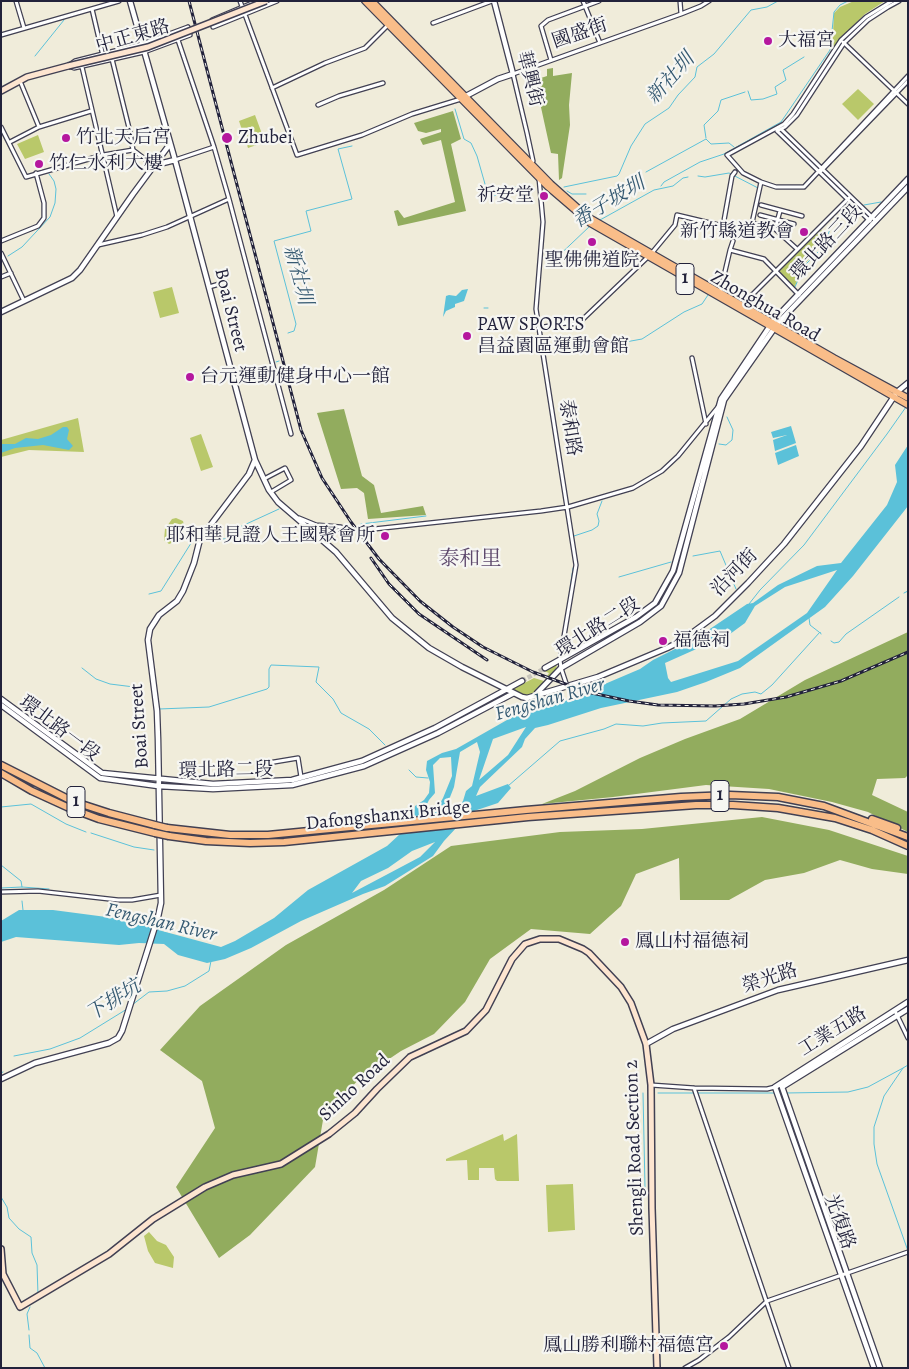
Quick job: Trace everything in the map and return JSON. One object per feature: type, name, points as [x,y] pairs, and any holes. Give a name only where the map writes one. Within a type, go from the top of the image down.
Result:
[{"type":"highway","name":"Dafongshanxi Bridge","points":[[1,765],[72,801],[109,813],[167,828],[230,835],[268,835],[526,810],[681,797],[730,796],[778,798],[824,806],[883,822],[908,835]]},
{"type":"highway","name":"Dafongshanxi Bridge","points":[[1,773],[32,791],[99,818],[155,833],[206,841],[284,842],[528,817],[696,805],[778,808],[835,818],[872,830],[908,846]]},
{"type":"main road","points":[[68,66],[148,47],[266,1]]},
{"type":"main road","name":"1","points":[[365,1],[531,163],[540,175]]},
{"type":"main road","name":"1","points":[[372,1],[540,175]]},
{"type":"main road","name":"中正東路","points":[[1,91],[27,77],[68,66]]},
{"type":"main road","name":"Zhonghua Road","points":[[540,175],[591,222],[895,395]]},
{"type":"main road","name":"Zhonghua Road","points":[[650,256],[742,305],[773,326]]},
{"type":"main road","name":"1","points":[[895,395],[908,398]]},
{"type":"main road","name":"1","points":[[895,395],[908,406]]},
{"type":"main road","name":"Sinho Road","points":[[1,1249],[3,1274],[20,1307],[109,1254],[152,1219],[205,1187],[233,1175],[281,1164],[329,1134],[355,1114],[377,1089],[410,1057],[466,1031],[486,1010],[512,959],[525,944],[540,939],[559,939],[583,948]]},
{"type":"main road","name":"Shengli Road Section 2","points":[[583,948],[621,987],[631,1003],[646,1044],[651,1085],[652,1217],[657,1368]]},
{"type":"street","points":[[16,1],[24,28]]},
{"type":"street","points":[[1,35],[119,1]]},
{"type":"street","name":"Boai Street","points":[[1,1079],[35,1063],[109,1043],[118,1038],[122,1031],[158,917],[161,897],[156,711],[148,640],[150,630],[159,615],[177,601],[194,563],[200,539],[249,474],[254,460],[175,160],[130,1]]},
{"type":"street","points":[[240,1],[298,155],[362,135],[412,114],[464,97]]},
{"type":"street","points":[[257,1],[212,20],[213,27],[277,1]]},
{"type":"street","points":[[432,23],[493,1]]},
{"type":"street","name":"華興街","points":[[493,1],[527,133],[533,161],[531,163]]},
{"type":"street","points":[[583,1],[600,43]]},
{"type":"street","points":[[551,60],[541,26],[548,20],[599,1]]},
{"type":"street","points":[[680,1],[681,14]]},
{"type":"street","name":"國盛街","points":[[464,97],[490,82],[681,14],[709,1]]},
{"type":"street","points":[[892,1],[866,17],[842,41],[793,114],[784,124],[778,129],[727,155],[743,173],[761,182],[776,187],[804,187],[881,106],[908,81]]},
{"type":"street","points":[[887,5],[899,1]]},
{"type":"street","points":[[92,9],[104,61]]},
{"type":"street","points":[[272,88],[325,63],[365,48],[388,25]]},
{"type":"street","name":"中正東路","points":[[188,27],[190,35],[144,52],[82,67],[74,68],[68,66],[76,61],[142,44],[188,27]]},
{"type":"street","points":[[178,40],[214,147],[229,199],[291,434]]},
{"type":"street","points":[[842,41],[908,104]]},
{"type":"street","points":[[111,53],[133,150],[154,166]]},
{"type":"street","points":[[82,67],[117,217]]},
{"type":"street","points":[[895,92],[908,76]]},
{"type":"street","points":[[20,81],[40,127]]},
{"type":"street","points":[[318,105],[343,94],[383,84]]},
{"type":"street","points":[[10,142],[40,127],[91,111]]},
{"type":"street","points":[[1,127],[26,177],[103,155],[133,150]]},
{"type":"street","points":[[778,129],[872,220]]},
{"type":"street","points":[[1,312],[72,278],[80,270],[170,144]]},
{"type":"street","points":[[154,166],[214,147]]},
{"type":"street","points":[[538,328],[566,323],[575,324],[581,321],[650,256],[675,226],[677,215],[723,226],[732,176],[735,172]]},
{"type":"street","points":[[1,241],[38,226],[44,218],[44,203],[36,173]]},
{"type":"street","name":"泰和路","points":[[540,175],[543,222],[536,303],[538,328],[576,565],[560,660],[568,686]]},
{"type":"street","name":"環北路三段","points":[[773,326],[908,179]]},
{"type":"street","points":[[761,182],[752,223],[776,229],[797,249]]},
{"type":"street","name":"環北路三段","points":[[773,326],[872,220],[908,187]]},
{"type":"street","points":[[742,305],[849,198]]},
{"type":"street","points":[[97,245],[142,235],[167,227],[229,199]]},
{"type":"street","points":[[761,205],[802,216]]},
{"type":"street","points":[[776,229],[780,211]]},
{"type":"street","points":[[760,215],[794,224]]},
{"type":"street","points":[[720,293],[733,241]]},
{"type":"street","points":[[730,250],[764,259],[799,296]]},
{"type":"street","points":[[1,253],[24,301]]},
{"type":"street","points":[[1,277],[11,273]]},
{"type":"street","points":[[208,287],[226,282]]},
{"type":"street","name":"環北路二段","points":[[544,668],[636,617],[656,603],[673,571],[721,399],[773,326]]},
{"type":"street","name":"環北路二段","points":[[534,696],[561,668],[640,622],[661,606],[679,572],[714,420],[724,400],[773,326]]},
{"type":"street","points":[[692,358],[705,425]]},
{"type":"street","name":"沿河街","points":[[534,696],[598,677],[667,648],[681,641],[715,616],[748,583],[801,522],[861,446],[895,395],[908,382]]},
{"type":"street","points":[[705,425],[714,420]]},
{"type":"street","points":[[374,529],[515,515],[568,507],[633,488],[662,471],[705,425],[714,420]]},
{"type":"street","points":[[254,460],[278,502],[336,552],[392,618],[429,648],[462,667],[522,697],[534,696]]},
{"type":"street","points":[[264,479],[285,468],[292,480],[271,492]]},
{"type":"street","points":[[292,515],[316,524],[341,527]]},
{"type":"street","name":"環北路二段","points":[[158,779],[213,784],[301,778],[372,757],[435,728],[522,680]]},
{"type":"street","name":"環北路二段","points":[[158,786],[213,789],[292,785],[364,766],[438,733],[514,693]]},
{"type":"street","name":"環北路一段","points":[[1,699],[102,773],[158,779]]},
{"type":"street","name":"環北路一段","points":[[1,705],[100,778],[158,786]]},
{"type":"street","points":[[268,763],[298,758],[301,778]]},
{"type":"street","points":[[1,892],[38,892],[118,900],[161,897]]},
{"type":"street","name":"榮光路","points":[[646,1044],[673,1029],[778,990],[908,960]]},
{"type":"street","name":"工業五路","points":[[651,1085],[694,1088],[767,1089],[782,1087],[897,1013],[908,1002]]},
{"type":"street","name":"工業五路","points":[[775,1087],[897,1013],[908,1009]]},
{"type":"street","points":[[897,1013],[908,1038]]},
{"type":"street","name":"光復路","points":[[775,1087],[880,1368]]},
{"type":"street","name":"光復路","points":[[782,1087],[874,1368]]},
{"type":"street","points":[[694,1088],[790,1368]]},
{"type":"street","points":[[685,1368],[699,1360],[729,1336],[767,1302],[906,1252]]},
{"type":"green space","points":[[854,1],[885,1],[865,14],[843,36],[832,52],[834,13],[840,7]]},
{"type":"green space","points":[[553,68],[553,76],[572,73],[569,105],[570,125],[562,178],[559,180],[558,154],[551,153],[535,80],[547,76],[547,69]]},
{"type":"green space","points":[[858,89],[874,104],[858,120],[842,104]]},
{"type":"green space","points":[[453,111],[461,139],[451,144],[466,211],[398,226],[394,211],[398,210],[404,218],[455,202],[441,140],[423,145],[420,139],[441,132],[441,129],[426,133],[418,131],[414,123]]},
{"type":"green space","points":[[255,115],[265,142],[248,148],[239,121]]},
{"type":"green space","points":[[38,135],[44,152],[25,159],[17,144]]},
{"type":"green space","points":[[821,230],[824,233],[818,246],[812,252],[814,254],[797,272],[798,280],[794,288],[778,271]]},
{"type":"green space","points":[[172,287],[179,313],[160,318],[153,292]]},
{"type":"green space","points":[[344,409],[362,476],[374,485],[381,513],[423,506],[426,515],[368,519],[364,493],[357,488],[341,489],[317,413]]},
{"type":"green space","points":[[78,418],[84,452],[29,450],[1,457],[1,440]]},
{"type":"green space","points":[[201,434],[213,467],[201,471],[190,438]]},
{"type":"green space","points":[[176,518],[183,521],[185,530],[177,541],[169,544],[164,540],[165,529],[172,519]]},
{"type":"green space","points":[[908,632],[908,775],[905,778],[877,779],[872,795],[908,812],[908,832],[868,812],[832,802],[769,789],[706,785],[542,804],[575,791],[640,758],[740,719],[805,680]]},
{"type":"green space","points":[[557,664],[552,675],[534,694],[522,696],[511,690],[534,678],[544,681],[549,673],[544,671]]},
{"type":"green space","points":[[762,817],[829,830],[908,856],[908,874],[872,869],[840,860],[804,873],[765,880],[729,900],[680,900],[679,858],[636,874],[621,906],[590,934],[531,929],[490,959],[465,1002],[434,1034],[401,1051],[358,1080],[323,1120],[315,1167],[250,1235],[219,1258],[176,1187],[215,1128],[202,1081],[160,1050],[200,1006],[286,945],[384,890],[451,846],[560,832],[642,829]]},
{"type":"green space","points":[[503,1134],[504,1141],[517,1134],[519,1181],[497,1181],[494,1168],[479,1168],[479,1180],[468,1180],[467,1160],[446,1161],[446,1159]]},
{"type":"green space","points":[[573,1184],[575,1230],[548,1232],[546,1185]]},
{"type":"green space","points":[[149,1232],[157,1241],[166,1245],[174,1257],[173,1268],[155,1263],[148,1251],[144,1236]]},
{"type":"water","points":[[468,289],[464,301],[455,304],[455,307],[446,311],[443,317],[446,296],[456,296],[462,290]]},
{"type":"water","points":[[791,426],[796,443],[775,451],[773,440],[787,435],[773,438],[771,432]]},
{"type":"water","points":[[63,427],[67,427],[69,430],[67,439],[73,446],[69,450],[43,445],[15,448],[1,453],[1,444],[15,444],[26,438],[38,439],[51,435]]},
{"type":"water","points":[[796,445],[799,456],[778,465],[775,453]]},
{"type":"water","points":[[908,445],[908,506],[853,576],[825,607],[740,668],[677,692],[601,708],[535,728],[525,739],[522,747],[480,787],[476,796],[508,784],[511,788],[498,803],[471,812],[433,856],[385,886],[301,921],[251,948],[225,959],[207,963],[178,955],[164,944],[139,943],[119,945],[16,937],[1,942],[1,921],[19,910],[53,910],[152,923],[162,931],[221,947],[235,941],[274,918],[308,890],[387,846],[413,822],[415,806],[424,800],[429,793],[430,782],[426,770],[427,761],[442,753],[456,749],[527,710],[558,704],[640,669],[653,660],[695,639],[778,585],[817,566],[841,563],[887,505],[897,482],[895,465]],"holes":[[[837,570],[807,613],[738,661],[671,682],[668,678],[665,663],[730,634],[745,623],[755,606],[785,587]],[[526,727],[508,755],[479,780],[493,739]],[[477,742],[480,752],[472,786],[466,791],[463,801],[453,813],[443,815],[454,787],[460,752]],[[451,757],[452,776],[434,814],[421,816],[435,793],[433,765],[440,758]],[[435,842],[420,857],[352,893],[361,881],[388,868],[412,851]]]},
{"type":"waterway","name":"新社圳","points":[[564,187],[617,176],[631,146],[645,124],[669,108],[695,77],[697,67],[714,54],[751,10],[767,7],[778,1]]},
{"type":"waterway","name":"新社圳","points":[[661,186],[664,182],[700,162],[724,154],[781,122],[830,50],[834,12],[840,5],[848,1]]},
{"type":"waterway","points":[[35,56],[64,20]]},
{"type":"waterway","points":[[748,91],[751,100],[763,99],[777,94],[775,87],[786,80],[783,70],[804,57]]},
{"type":"waterway","points":[[706,138],[704,125],[718,111],[721,100],[745,92]]},
{"type":"waterway","name":"新社圳","points":[[455,109],[464,139],[471,143],[477,156],[489,198],[515,187]]},
{"type":"waterway","points":[[646,172],[706,139],[711,144],[729,143],[734,147]]},
{"type":"waterway","name":"新社圳","points":[[288,333],[294,331],[296,324],[274,241],[311,231],[306,211],[352,199],[338,149],[352,146]]},
{"type":"waterway","name":"番子坡圳","points":[[698,176],[705,177],[729,173],[758,188]]},
{"type":"waterway","points":[[8,256],[22,247],[50,217],[55,203],[56,189],[54,181],[49,174]]},
{"type":"waterway","name":"番子坡圳","points":[[600,220],[654,190],[673,186],[683,178],[688,177]]},
{"type":"waterway","points":[[567,191],[572,194],[586,194]]},
{"type":"waterway","name":"番子坡圳","points":[[864,205],[881,202]]},
{"type":"waterway","points":[[795,287],[798,280],[798,272],[822,248],[832,225]]},
{"type":"waterway","name":"番子坡圳","points":[[551,263],[590,226]]},
{"type":"waterway","points":[[544,342],[562,349],[642,339],[684,312],[702,304],[708,295]]},
{"type":"waterway","points":[[749,604],[760,590],[804,545],[906,407]]},
{"type":"waterway","points":[[719,444],[726,445],[732,440],[733,430],[727,417]]},
{"type":"waterway","points":[[574,536],[598,526],[597,514],[602,501]]},
{"type":"waterway","name":"番子坡圳","points":[[207,538],[225,539],[231,531],[279,509]]},
{"type":"waterway","name":"番子坡圳","points":[[361,524],[426,516]]},
{"type":"waterway","name":"番子坡圳","points":[[149,594],[161,591],[193,540],[198,542]]},
{"type":"waterway","points":[[693,556],[720,551],[736,589]]},
{"type":"waterway","points":[[619,577],[671,562]]},
{"type":"waterway","points":[[568,604],[573,568]]},
{"type":"waterway","points":[[904,593],[908,591]]},
{"type":"waterway","points":[[831,641],[834,643],[839,642],[846,634],[899,597]]},
{"type":"waterway","points":[[809,618],[810,625],[819,632]]},
{"type":"waterway","points":[[508,786],[560,741],[616,724],[643,726],[706,721],[731,699],[742,694],[755,692],[761,694],[772,685],[820,632],[821,634]]},
{"type":"waterway","points":[[159,709],[209,707],[267,689],[269,687],[269,669],[271,665],[319,667],[316,682],[333,699],[341,713],[369,729],[385,745]]},
{"type":"waterway","points":[[82,668],[96,679],[110,684],[142,688]]},
{"type":"waterway","points":[[409,770],[416,777],[428,778]]},
{"type":"waterway","points":[[1,807],[31,804],[66,824],[86,832]]},
{"type":"waterway","points":[[91,833],[134,847],[154,850]]},
{"type":"waterway","points":[[1,865],[21,881],[22,887]]},
{"type":"waterway","points":[[1,888],[49,889]]},
{"type":"waterway","points":[[22,901],[23,910]]},
{"type":"waterway","name":"下排坑","points":[[132,1005],[149,992],[167,991],[185,986],[209,971],[211,961]]},
{"type":"waterway","name":"下排坑","points":[[14,1056],[50,1049],[80,1038],[127,1009]]},
{"type":"waterway","points":[[908,1065],[903,1068],[884,1096],[874,1127],[874,1144],[877,1164],[908,1251]]},
{"type":"waterway","points":[[786,1093],[848,1092],[868,1087],[903,1068]]},
{"type":"waterway","points":[[643,1093],[645,1187]]},
{"type":"waterway","points":[[658,1093],[775,1093]]},
{"type":"waterway","points":[[1,1197],[7,1207],[9,1218],[19,1229],[31,1237],[32,1253],[37,1265],[38,1294]]},
{"type":"waterway","points":[[29,1330],[27,1314],[30,1307]]},
{"type":"waterway","points":[[29,1335],[30,1348],[37,1353],[45,1368]]},
{"type":"tunnel","points":[[341,527],[374,529]]},
{"type":"tunnel","points":[[522,681],[545,668]]},
{"type":"railway","points":[[189,1],[301,430],[322,478],[351,522],[379,559],[420,601],[453,627],[483,647],[533,672],[587,692],[658,705],[715,706],[744,704],[786,697],[841,681],[908,652]]},
{"type":"railway","points":[[371,558],[389,584],[419,614],[487,660]]},
{"type":"place","name":"大福宮","points":[[768,41]]},
{"type":"place","name":"竹北天后宮","points":[[66,138]]},
{"type":"place","name":"Zhubei","points":[[227,138]]},
{"type":"place","name":"竹仁水利大樓","points":[[39,164]]},
{"type":"place","name":"祈安堂","points":[[544,196]]},
{"type":"place","name":"新竹縣道教會","points":[[804,232]]},
{"type":"place","name":"聖佛佛道院","points":[[592,242]]},
{"type":"place","name":"PAW SPORTS 昌益園區運動會館","points":[[467,336]]},
{"type":"place","name":"台元運動健身中心一館","points":[[190,377]]},
{"type":"place","name":"耶和華見證人王國聚會所","points":[[385,536]]},
{"type":"place","name":"福德祠","points":[[663,641]]},
{"type":"place","name":"鳳山村福德祠","points":[[625,942]]},
{"type":"place","name":"鳳山勝利聯村福德宮","points":[[724,1346]]},
{"type":"district","name":"泰和里","points":[[470,560]]},
{"type":"water label","name":"Fengshan River","points":[[550,700]]},
{"type":"water label","name":"Fengshan River","points":[[161,923]]}]
